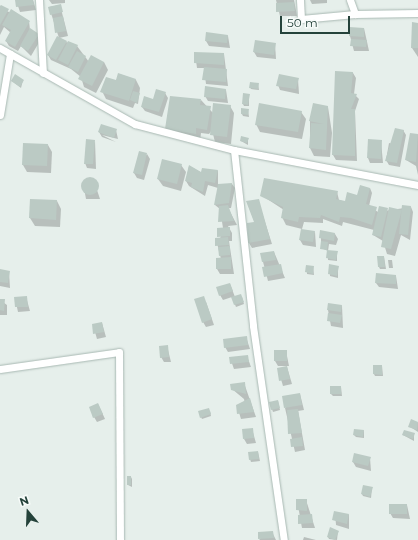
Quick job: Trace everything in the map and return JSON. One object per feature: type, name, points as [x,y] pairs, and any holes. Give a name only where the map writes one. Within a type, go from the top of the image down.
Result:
[{"type":"street","points":[[39,0],[43,73]]},
{"type":"street","points":[[300,0],[301,19],[355,14],[418,13]]},
{"type":"street","points":[[350,0],[355,14]]},
{"type":"street","points":[[0,48],[134,124],[234,150],[418,185]]},
{"type":"street","points":[[0,115],[10,54]]},
{"type":"street","points":[[234,150],[253,326],[284,540]]},
{"type":"street","points":[[0,368],[119,352],[120,540]]},
{"type":"building","points":[[15,0],[33,0],[34,5],[16,7]]},
{"type":"building","points":[[294,2],[295,11],[276,12],[276,3]]},
{"type":"building","points":[[61,4],[63,12],[50,15],[48,7]]},
{"type":"building","points":[[1,5],[9,9],[0,25],[0,6]]},
{"type":"building","points":[[11,9],[30,21],[15,47],[5,41],[11,30],[2,25]]},
{"type":"building","points":[[63,16],[66,31],[55,33],[53,18]]},
{"type":"building","points":[[412,22],[418,23],[418,48],[411,48]]},
{"type":"building","points":[[349,27],[364,28],[364,37],[349,36]]},
{"type":"building","points":[[30,28],[39,34],[28,51],[20,46]]},
{"type":"building","points":[[206,32],[228,35],[227,43],[205,41]]},
{"type":"building","points":[[57,36],[67,41],[56,60],[47,55]]},
{"type":"building","points":[[351,39],[367,40],[366,47],[350,46]]},
{"type":"building","points":[[255,40],[276,43],[274,55],[253,52]]},
{"type":"building","points":[[68,41],[78,45],[68,65],[58,60]]},
{"type":"building","points":[[77,51],[86,56],[78,72],[68,67]]},
{"type":"building","points":[[194,52],[224,53],[224,65],[194,63]]},
{"type":"building","points":[[91,55],[104,62],[92,86],[78,79]]},
{"type":"building","points":[[204,67],[227,69],[226,82],[202,80]]},
{"type":"building","points":[[335,71],[353,72],[351,93],[357,94],[351,109],[355,109],[355,156],[332,155]]},
{"type":"building","points":[[118,73],[136,79],[129,101],[100,92],[106,77],[116,80]]},
{"type":"building","points":[[15,74],[24,80],[20,87],[11,81]]},
{"type":"building","points":[[279,74],[299,78],[296,89],[276,86]]},
{"type":"building","points":[[250,82],[259,83],[258,89],[249,88]]},
{"type":"building","points":[[205,86],[226,89],[225,99],[204,97]]},
{"type":"building","points":[[156,89],[166,92],[159,112],[141,107],[144,96],[153,99]]},
{"type":"building","points":[[133,91],[140,93],[137,103],[130,100]]},
{"type":"building","points":[[243,93],[250,94],[248,105],[242,104]]},
{"type":"building","points":[[170,96],[201,99],[200,105],[211,106],[207,130],[196,128],[196,134],[165,129]]},
{"type":"building","points":[[213,103],[231,105],[227,137],[210,135]]},
{"type":"building","points":[[259,103],[302,111],[298,132],[255,125]]},
{"type":"building","points":[[313,103],[328,106],[326,150],[309,148],[311,123],[324,124],[309,121]]},
{"type":"building","points":[[241,108],[249,109],[248,115],[241,114]]},
{"type":"building","points":[[101,124],[117,129],[114,138],[98,132]]},
{"type":"building","points":[[395,128],[404,130],[397,163],[385,161]]},
{"type":"building","points":[[410,133],[418,134],[416,162],[405,160]]},
{"type":"building","points":[[241,136],[249,138],[247,143],[240,141]]},
{"type":"building","points":[[86,139],[95,140],[93,164],[84,164]]},
{"type":"building","points":[[368,139],[382,140],[381,159],[367,158]]},
{"type":"building","points":[[23,143],[48,144],[47,166],[22,165]]},
{"type":"building","points":[[139,151],[147,153],[142,175],[133,173]]},
{"type":"building","points":[[162,159],[182,164],[177,184],[157,179]]},
{"type":"building","points":[[189,165],[201,172],[202,168],[218,170],[215,183],[205,181],[203,192],[191,187],[192,183],[185,181]]},
{"type":"building","points":[[90,177],[96,180],[99,186],[96,192],[90,195],[84,192],[81,186],[84,180]]},
{"type":"building","points":[[264,178],[338,191],[336,199],[345,201],[347,192],[357,195],[360,185],[370,188],[366,204],[377,207],[372,225],[351,218],[340,217],[339,222],[321,215],[320,218],[299,217],[298,222],[281,218],[283,207],[260,196]]},
{"type":"building","points":[[232,183],[229,203],[214,205],[218,184]]},
{"type":"building","points":[[30,199],[57,200],[56,220],[29,218]]},
{"type":"building","points":[[259,199],[270,239],[248,243],[247,223],[254,222],[246,201]]},
{"type":"building","points":[[228,205],[234,221],[218,222],[219,206]]},
{"type":"building","points":[[402,205],[411,206],[408,235],[399,234]]},
{"type":"building","points":[[379,206],[388,208],[381,237],[372,235]]},
{"type":"building","points":[[389,207],[402,210],[391,249],[381,247]]},
{"type":"building","points":[[230,227],[230,236],[217,237],[217,228]]},
{"type":"building","points":[[301,229],[315,231],[313,242],[299,240]]},
{"type":"building","points":[[320,230],[335,233],[334,241],[319,238]]},
{"type":"building","points":[[228,237],[229,245],[215,246],[215,238]]},
{"type":"building","points":[[321,241],[328,242],[327,250],[320,249]]},
{"type":"building","points":[[230,246],[230,255],[219,256],[218,247]]},
{"type":"building","points":[[327,250],[338,251],[336,260],[326,258]]},
{"type":"building","points":[[274,251],[276,260],[262,262],[260,253]]},
{"type":"building","points":[[377,256],[384,256],[385,267],[378,267]]},
{"type":"building","points":[[231,257],[231,269],[216,269],[216,258]]},
{"type":"building","points":[[281,264],[283,273],[264,277],[262,267]]},
{"type":"building","points":[[329,264],[339,266],[337,276],[328,274]]},
{"type":"building","points":[[306,265],[314,266],[313,274],[305,272]]},
{"type":"building","points":[[0,269],[10,271],[8,283],[0,282]]},
{"type":"building","points":[[376,273],[396,275],[396,284],[375,283]]},
{"type":"building","points":[[230,283],[233,291],[219,296],[216,287]]},
{"type":"building","points":[[241,294],[244,302],[234,305],[231,297]]},
{"type":"building","points":[[27,296],[28,307],[15,307],[14,297]]},
{"type":"building","points":[[204,296],[212,319],[202,323],[194,299]]},
{"type":"building","points":[[0,299],[5,299],[4,311],[0,310]]},
{"type":"building","points":[[328,303],[342,305],[341,312],[327,310]]},
{"type":"building","points":[[328,313],[342,315],[340,323],[327,321]]},
{"type":"building","points":[[102,322],[104,332],[93,334],[92,324]]},
{"type":"building","points":[[247,336],[248,345],[224,348],[223,339]]},
{"type":"building","points":[[168,345],[169,357],[160,358],[159,346]]},
{"type":"building","points":[[274,350],[287,350],[287,361],[274,361]]},
{"type":"building","points":[[248,355],[249,362],[230,364],[229,357]]},
{"type":"building","points":[[373,365],[382,365],[382,375],[373,374]]},
{"type":"building","points":[[287,366],[290,379],[279,381],[277,368]]},
{"type":"building","points":[[245,382],[246,394],[231,390],[230,384]]},
{"type":"building","points":[[330,386],[341,386],[341,394],[330,394]]},
{"type":"building","points":[[300,393],[302,405],[284,408],[282,396]]},
{"type":"building","points":[[250,398],[254,412],[237,414],[236,405]]},
{"type":"building","points":[[278,400],[280,408],[271,410],[269,402]]},
{"type":"building","points":[[98,403],[103,414],[93,418],[89,407]]},
{"type":"building","points":[[209,408],[211,414],[200,418],[198,411]]},
{"type":"building","points":[[298,409],[302,433],[288,434],[287,410]]},
{"type":"building","points":[[411,419],[418,422],[417,430],[408,427]]},
{"type":"building","points":[[253,428],[254,438],[243,439],[242,429]]},
{"type":"building","points":[[354,429],[364,430],[363,437],[353,435]]},
{"type":"building","points":[[404,430],[415,433],[413,439],[402,435]]},
{"type":"building","points":[[302,437],[303,446],[291,447],[290,439]]},
{"type":"building","points":[[258,451],[259,459],[249,460],[248,452]]},
{"type":"building","points":[[354,453],[371,457],[368,466],[352,462]]},
{"type":"building","points":[[127,476],[131,476],[131,485],[127,485]]},
{"type":"building","points":[[363,485],[373,487],[370,497],[361,494]]},
{"type":"building","points":[[296,499],[307,499],[307,511],[296,510]]},
{"type":"building","points":[[389,504],[407,504],[407,514],[389,514]]},
{"type":"building","points":[[334,511],[349,514],[347,524],[332,520]]},
{"type":"building","points":[[312,514],[313,523],[298,524],[298,515]]},
{"type":"building","points":[[330,527],[339,531],[335,540],[327,537]]},
{"type":"building","points":[[273,531],[274,538],[258,539],[258,532]]}]
